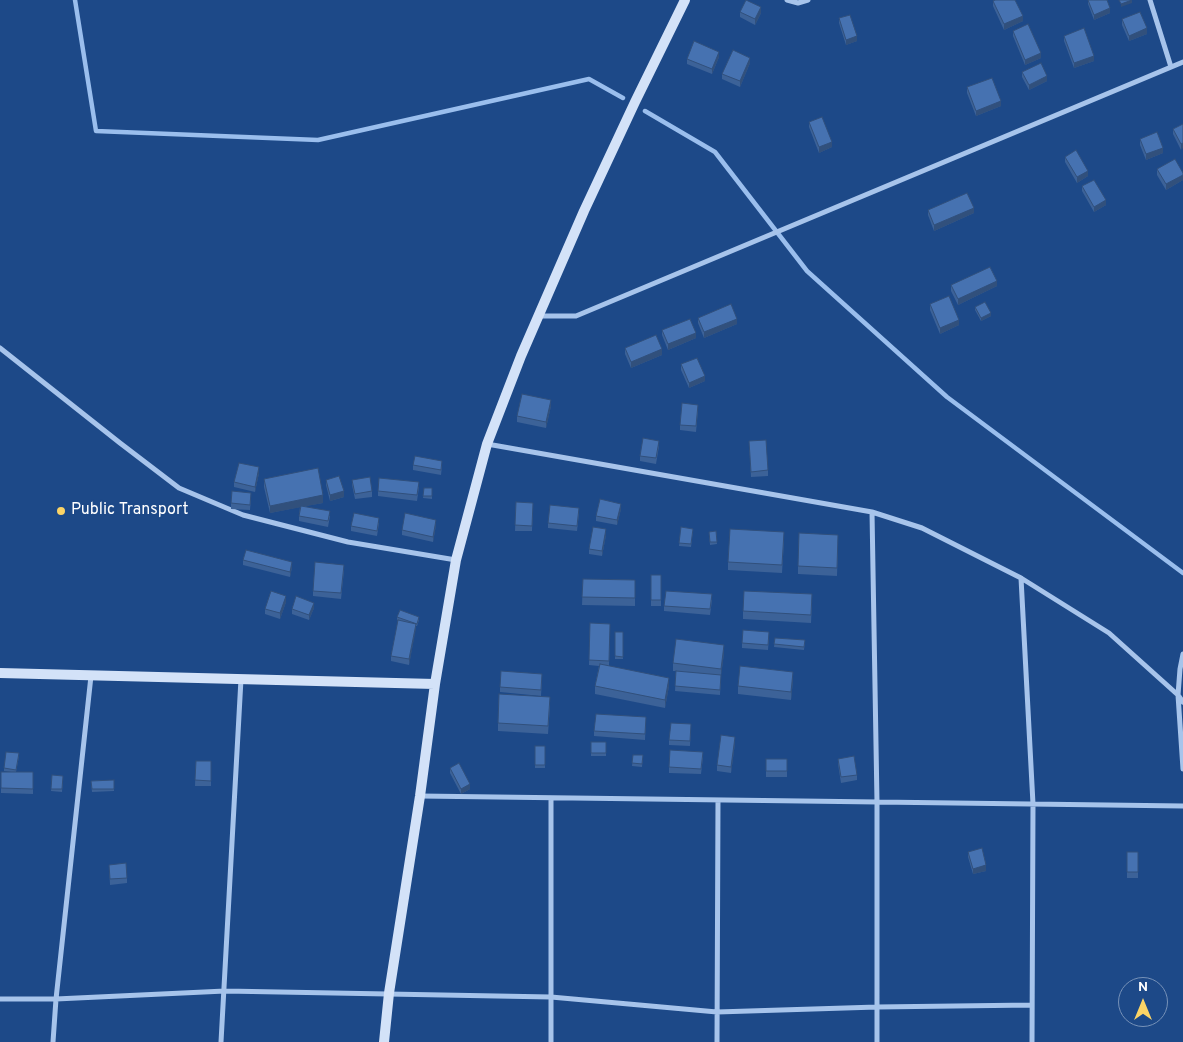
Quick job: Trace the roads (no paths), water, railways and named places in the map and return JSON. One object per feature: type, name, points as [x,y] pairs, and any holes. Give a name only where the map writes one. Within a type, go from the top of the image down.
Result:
[{"type":"main road","points":[[384,1042],[389,993],[420,796],[434,684],[456,560],[487,444],[521,356],[588,202],[686,0]]},
{"type":"main road","points":[[0,673],[434,684]]},
{"type":"street","points":[[787,0],[798,3],[808,0]]},
{"type":"street","points":[[1150,0],[1171,67]]},
{"type":"street","points":[[538,316],[576,316],[1183,62]]},
{"type":"street","points":[[0,348],[179,488],[252,518],[348,542],[456,560]]},
{"type":"street","points":[[487,444],[872,512],[922,528],[1021,578],[1109,633],[1178,695],[1183,702]]},
{"type":"street","points":[[872,512],[877,802],[877,1042]]},
{"type":"street","points":[[1021,578],[1033,804],[1032,1042]]},
{"type":"street","points":[[1183,654],[1178,695],[1183,769]]},
{"type":"street","points":[[53,1042],[91,676]]},
{"type":"street","points":[[221,1042],[241,679]]},
{"type":"street","points":[[420,796],[1183,806]]},
{"type":"street","points":[[551,798],[551,1042]]},
{"type":"street","points":[[717,1042],[718,800]]},
{"type":"street","points":[[0,999],[56,999],[225,991],[551,997],[717,1012],[1032,1005]]},
{"type":"waterway","points":[[75,0],[96,131],[318,140],[589,79],[623,98]]},
{"type":"waterway","points":[[645,111],[715,152],[807,271],[947,397],[1183,573]]},
{"type":"place","name":"Public Transport","points":[[61,511]]}]
